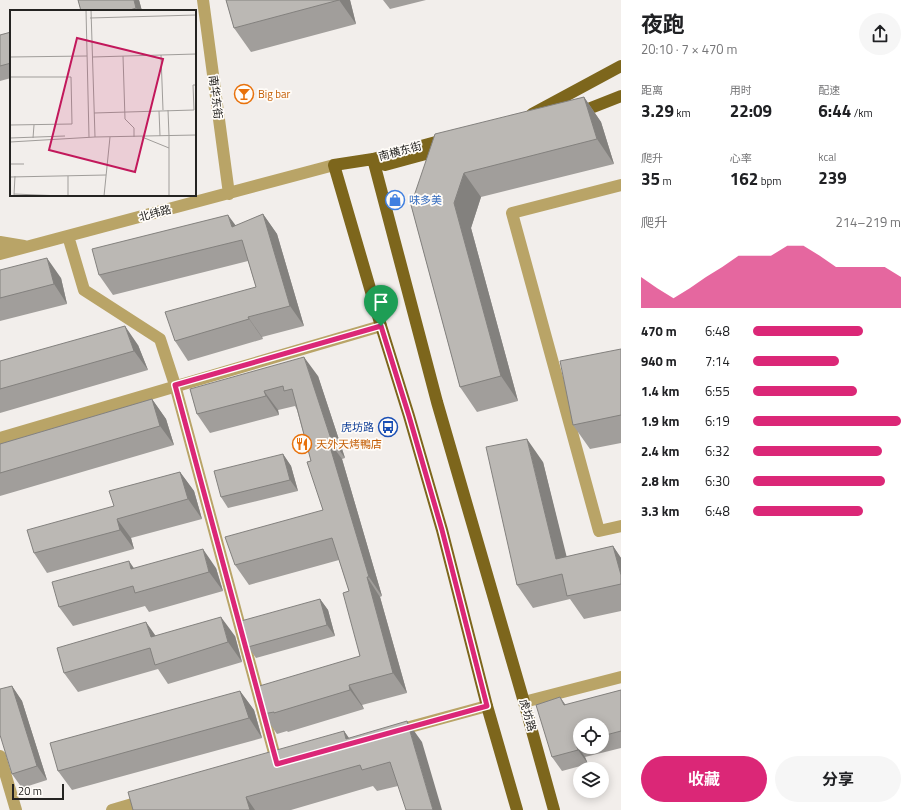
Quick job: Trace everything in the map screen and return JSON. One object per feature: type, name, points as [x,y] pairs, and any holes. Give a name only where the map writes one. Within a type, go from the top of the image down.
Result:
[{"type":"main road","points":[[519,119],[526,117],[621,66]]},
{"type":"main road","points":[[564,117],[579,113],[621,96]]},
{"type":"main road","name":"南横东街","points":[[373,158],[385,165],[459,140]]},
{"type":"main road","points":[[373,158],[334,165],[442,530],[487,706],[517,810]]},
{"type":"main road","name":"虎坊路","points":[[373,158],[437,402],[554,810]]},
{"type":"street","name":"南华东街","points":[[203,0],[228,194]]},
{"type":"street","name":"北纬路","points":[[0,254],[334,165]]},
{"type":"street","points":[[621,185],[512,213],[599,531],[621,526]]},
{"type":"street","points":[[68,236],[84,290],[160,340],[175,385],[273,765],[292,760]]},
{"type":"street","points":[[0,242],[29,246]]},
{"type":"street","points":[[0,438],[175,385],[381,326]]},
{"type":"street","points":[[524,702],[621,677]]},
{"type":"street","points":[[382,735],[487,706]]},
{"type":"street","points":[[0,756],[16,810]]},
{"type":"street","points":[[112,810],[157,797]]},
{"type":"building","points":[[78,0],[134,0],[136,8],[130,10],[81,10]]},
{"type":"building","points":[[226,0],[339,0],[234,28]]},
{"type":"building","points":[[10,32],[10,63],[0,66],[0,35]]},
{"type":"building","points":[[584,97],[597,139],[464,173],[454,203],[501,376],[460,387],[411,205],[435,134]]},
{"type":"building","points":[[263,214],[290,306],[248,317],[249,319],[175,341],[165,312],[256,287],[242,240],[99,275],[92,249],[228,215],[232,227]]},
{"type":"building","points":[[47,258],[54,284],[0,298],[0,270]]},
{"type":"building","points":[[125,326],[134,351],[0,389],[0,361]]},
{"type":"building","points":[[621,349],[621,415],[573,425],[560,361]]},
{"type":"building","points":[[304,357],[331,439],[328,440],[369,577],[367,577],[393,673],[349,685],[350,690],[274,713],[263,714],[256,687],[360,656],[343,593],[349,591],[332,538],[235,565],[225,537],[323,510],[307,462],[311,461],[292,389],[284,391],[283,386],[264,391],[266,396],[197,414],[190,389]]},
{"type":"building","points":[[152,399],[160,426],[0,473],[0,444]]},
{"type":"building","points":[[527,439],[556,559],[613,546],[621,575],[621,584],[567,596],[562,574],[517,585],[486,447]]},
{"type":"building","points":[[283,454],[290,480],[221,497],[214,471]]},
{"type":"building","points":[[180,472],[188,499],[117,519],[120,530],[34,553],[27,530],[114,506],[109,491]]},
{"type":"building","points":[[203,549],[209,572],[135,593],[133,586],[59,607],[52,582],[129,561],[131,569]]},
{"type":"building","points":[[320,599],[327,625],[248,647],[241,621]]},
{"type":"building","points":[[221,617],[228,642],[155,665],[150,648],[64,673],[57,648],[146,622],[151,637]]},
{"type":"building","points":[[12,686],[37,766],[12,774],[0,735],[0,689]]},
{"type":"building","points":[[621,690],[621,731],[609,734],[609,718],[573,718],[573,751],[552,757],[536,705],[560,697],[564,705]]},
{"type":"building","points":[[240,691],[249,718],[58,771],[50,743]]},
{"type":"building","points":[[407,721],[433,810],[406,810],[390,762],[362,770],[360,765],[246,797],[250,810],[133,810],[128,792],[344,731],[346,739]]},
{"type":"place","name":"Big bar","points":[[244,94]]},
{"type":"place","name":"味多美","points":[[395,200]]},
{"type":"place","name":"虎坊路","points":[[388,427]]},
{"type":"place","name":"天外天烤鴨店","points":[[302,444]]},
{"type":"route","points":[[381,326],[442,530],[487,706],[277,764],[175,385],[381,326]]}]
